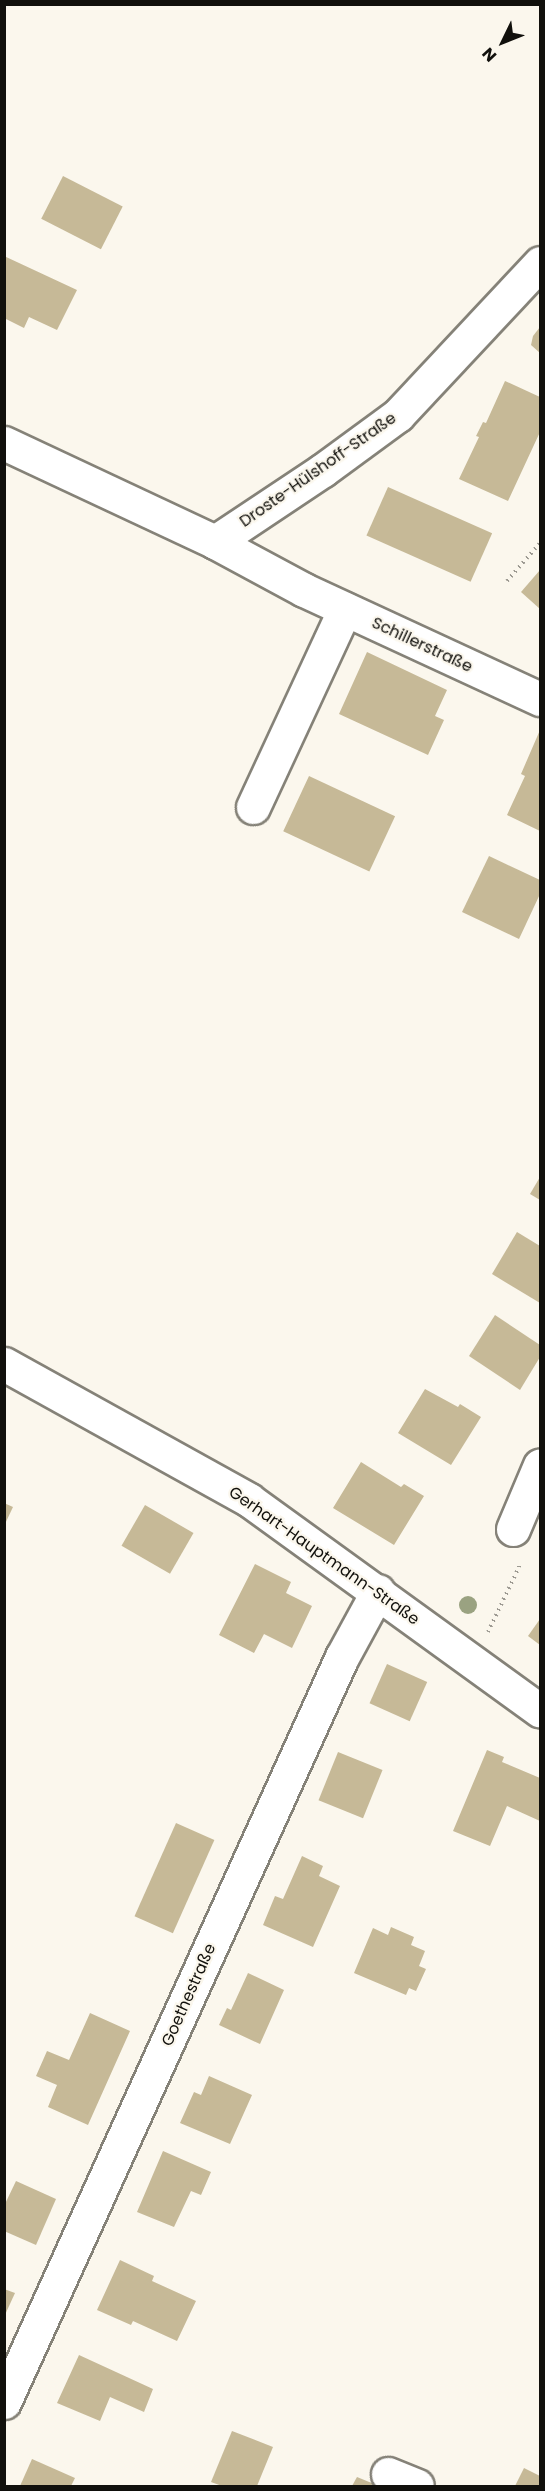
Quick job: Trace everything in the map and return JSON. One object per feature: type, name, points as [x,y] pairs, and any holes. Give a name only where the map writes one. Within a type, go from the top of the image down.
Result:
[{"type":"street","name":"Droste-Hülshoff-Straße","points":[[215,542],[323,470],[398,415],[540,263]]},
{"type":"street","points":[[4,443],[215,542]]},
{"type":"street","name":"Schillerstraße","points":[[215,542],[304,590],[540,699]]},
{"type":"street","points":[[254,807],[345,609]]},
{"type":"street","name":"Gerhart-Hauptmann-Straße","points":[[4,1364],[249,1500],[378,1591],[540,1711]]},
{"type":"street","points":[[513,1529],[540,1465]]},
{"type":"street","name":"Goethestraße","points":[[4,2402],[342,1657],[378,1591]]},
{"type":"path","points":[[507,581],[540,543]]},
{"type":"path","points":[[473,1663],[519,1567],[513,1529]]},
{"type":"building","points":[[63,176],[123,206],[101,249],[41,219]]},
{"type":"building","points":[[4,256],[77,290],[57,330],[29,317],[24,328],[4,318]]},
{"type":"building","points":[[540,327],[540,353],[531,345],[533,336]]},
{"type":"building","points":[[505,381],[540,397],[540,432],[508,501],[459,479],[479,437],[476,436],[483,422],[486,423]]},
{"type":"building","points":[[388,487],[492,533],[471,582],[366,535]]},
{"type":"building","points":[[540,570],[540,609],[521,592]]},
{"type":"building","points":[[367,652],[447,690],[435,716],[444,720],[428,755],[339,714]]},
{"type":"building","points":[[540,730],[540,831],[507,815],[525,776],[521,774]]},
{"type":"building","points":[[309,776],[395,816],[369,871],[283,831]]},
{"type":"building","points":[[489,856],[540,880],[540,894],[519,939],[462,912]]},
{"type":"building","points":[[540,1177],[540,1200],[530,1194]]},
{"type":"building","points":[[517,1232],[540,1246],[540,1303],[492,1274]]},
{"type":"building","points":[[495,1315],[540,1345],[540,1357],[520,1390],[469,1356]]},
{"type":"building","points":[[425,1389],[458,1407],[460,1404],[481,1417],[451,1465],[398,1433]]},
{"type":"building","points":[[361,1462],[401,1487],[404,1484],[424,1496],[394,1545],[333,1508]]},
{"type":"building","points":[[4,1503],[13,1507],[4,1526]]},
{"type":"building","points":[[145,1505],[193,1533],[170,1574],[122,1546]]},
{"type":"building","points":[[255,1564],[291,1582],[286,1593],[312,1606],[292,1648],[264,1634],[254,1653],[219,1635]]},
{"type":"building","points":[[540,1619],[540,1645],[528,1636]]},
{"type":"building","points":[[387,1664],[427,1682],[410,1721],[370,1703]]},
{"type":"building","points":[[487,1750],[504,1757],[502,1762],[540,1778],[540,1821],[507,1806],[490,1846],[453,1831]]},
{"type":"building","points":[[338,1752],[383,1770],[363,1818],[319,1800]]},
{"type":"building","points":[[176,1823],[214,1840],[173,1933],[135,1916]]},
{"type":"building","points":[[302,1856],[323,1866],[319,1876],[340,1886],[313,1947],[263,1925],[275,1896],[283,1899]]},
{"type":"building","points":[[391,1927],[414,1937],[411,1945],[425,1951],[419,1966],[426,1969],[416,1991],[409,1988],[406,1995],[354,1973],[373,1928],[388,1935]]},
{"type":"building","points":[[248,1973],[284,1990],[260,2044],[219,2025],[227,2008],[231,2010]]},
{"type":"building","points":[[90,2013],[130,2031],[88,2125],[48,2107],[57,2085],[36,2076],[47,2051],[69,2060]]},
{"type":"building","points":[[209,2076],[252,2095],[230,2144],[180,2123],[194,2092],[201,2095]]},
{"type":"building","points":[[163,2151],[211,2172],[201,2195],[191,2191],[174,2227],[137,2212]]},
{"type":"building","points":[[16,2181],[56,2199],[36,2245],[4,2231],[4,2206]]},
{"type":"building","points":[[120,2260],[154,2276],[152,2281],[196,2301],[177,2341],[133,2321],[131,2325],[97,2310]]},
{"type":"building","points":[[4,2289],[15,2293],[4,2317]]},
{"type":"building","points":[[79,2355],[153,2389],[144,2412],[110,2397],[100,2421],[57,2403]]},
{"type":"building","points":[[232,2431],[273,2447],[257,2486],[222,2486],[211,2482]]},
{"type":"building","points":[[32,2459],[75,2478],[71,2486],[20,2486]]},
{"type":"building","points":[[524,2468],[540,2476],[540,2486],[515,2486]]},
{"type":"building","points":[[357,2477],[379,2486],[352,2486]]}]
